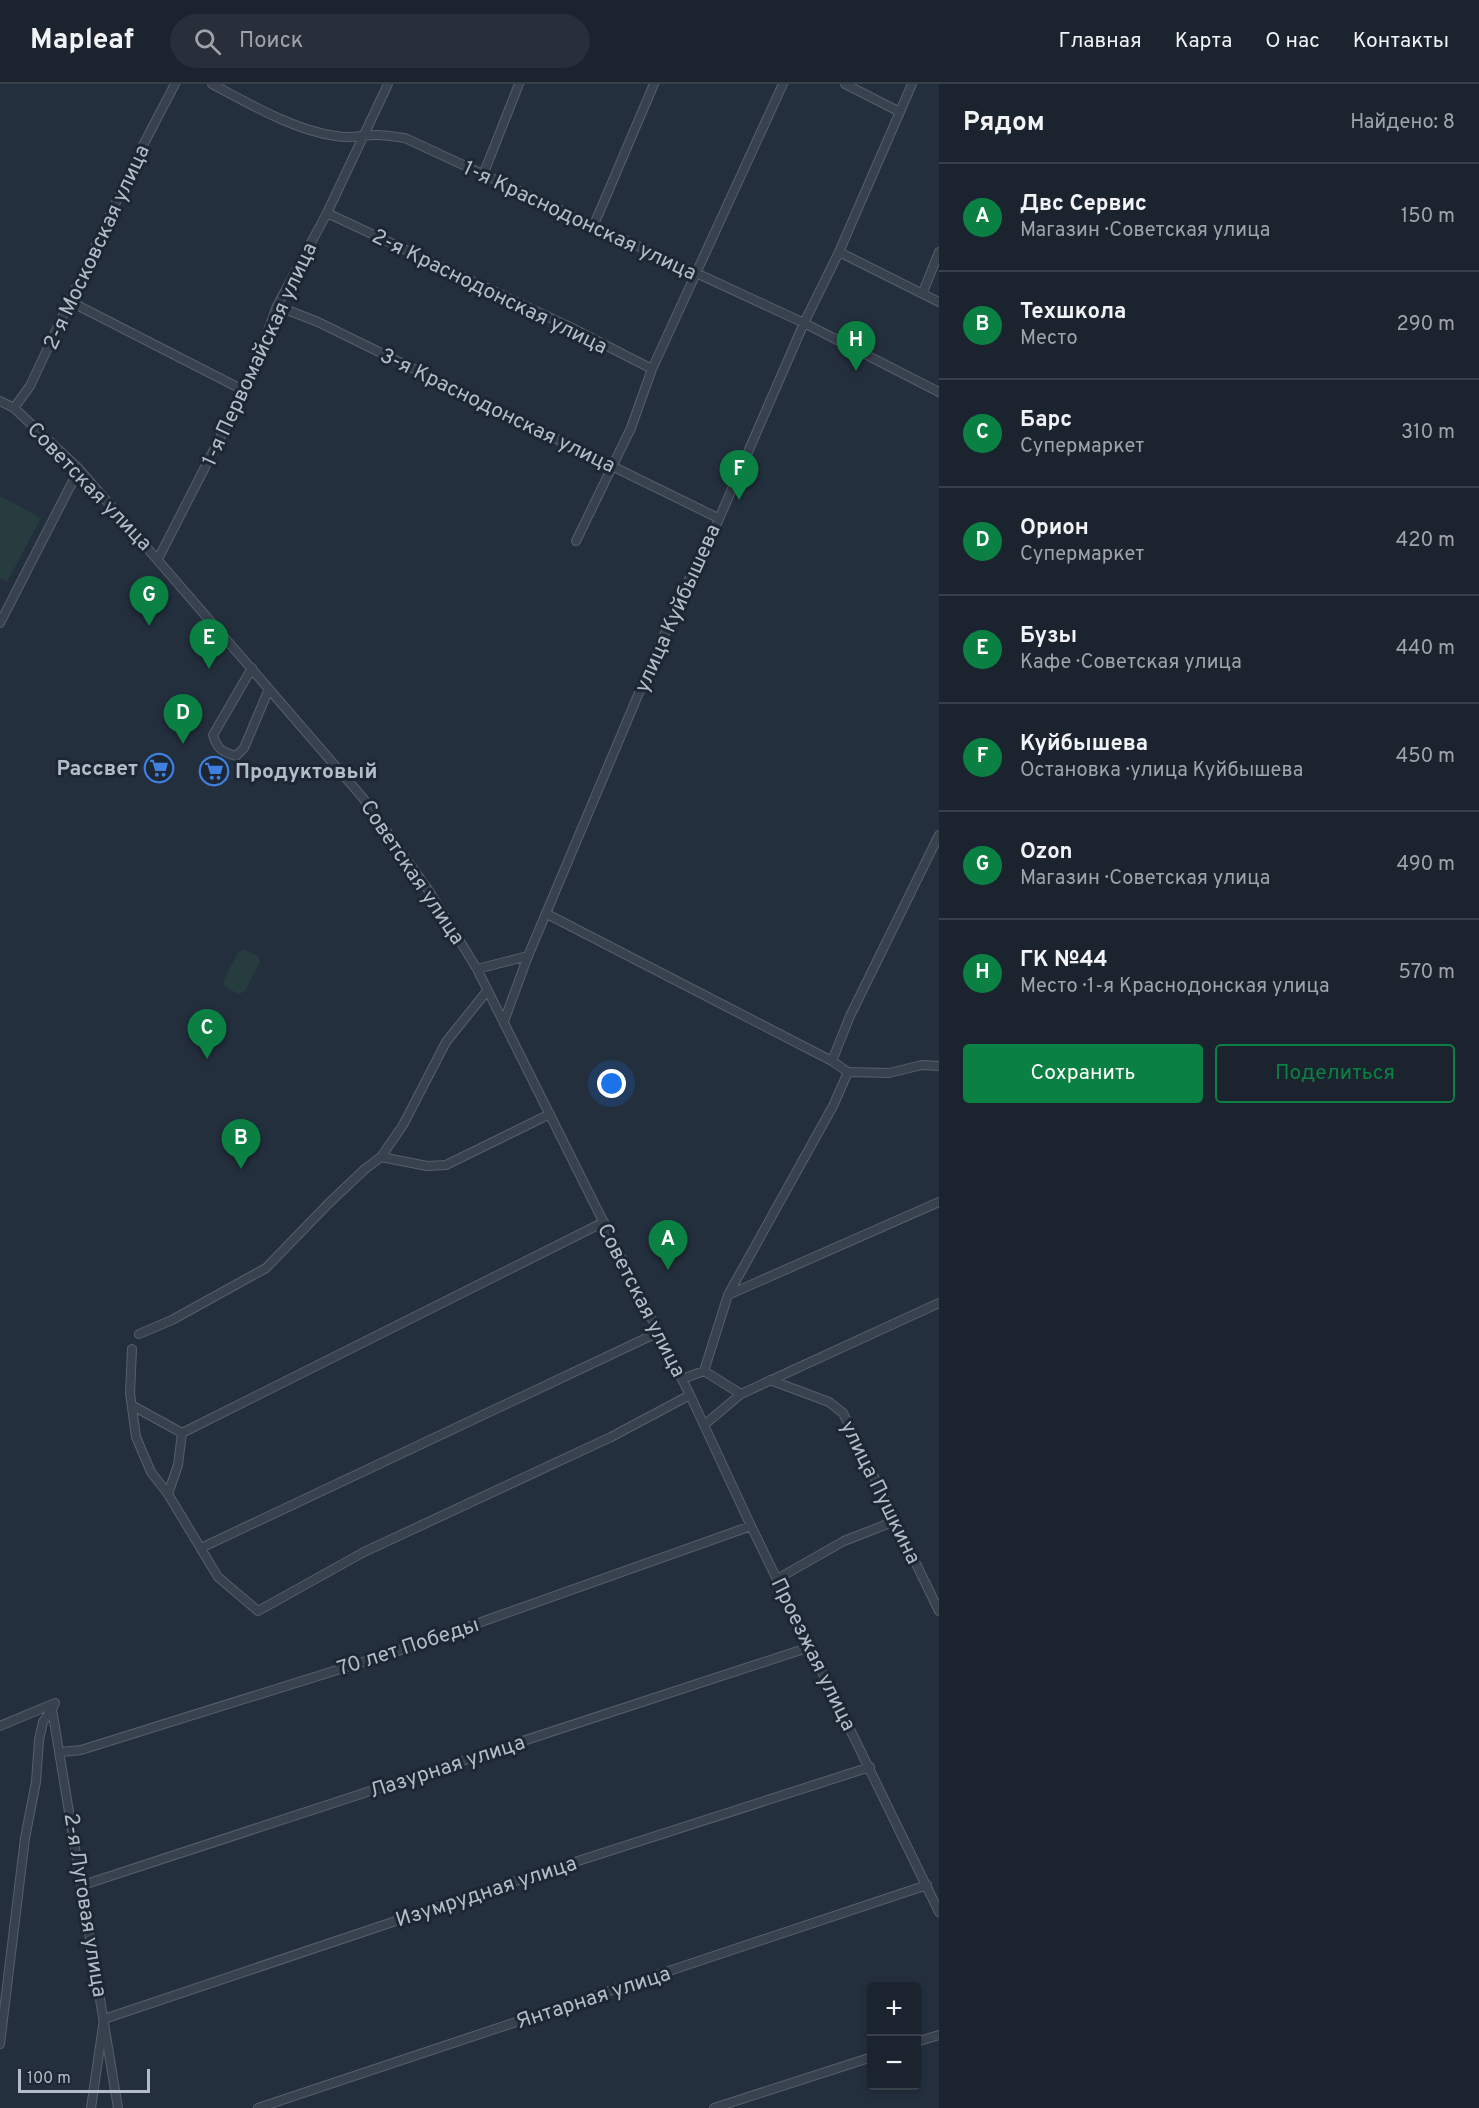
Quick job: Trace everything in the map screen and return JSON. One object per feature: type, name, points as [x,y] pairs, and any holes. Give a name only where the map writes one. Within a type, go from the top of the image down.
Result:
[{"type":"street","name":"2-я Московская улица","points":[[14,408],[30,386],[140,151],[175,84]]},
{"type":"street","name":"1-я Краснодонская улица","points":[[212,84],[312,130],[335,136],[361,138],[375,134],[405,138],[593,227],[804,322],[939,392]]},
{"type":"street","name":"1-я Первомайская улица","points":[[158,559],[258,360],[277,306],[327,213],[388,84]]},
{"type":"street","points":[[483,175],[519,84]]},
{"type":"street","points":[[593,227],[654,84]]},
{"type":"street","points":[[576,541],[631,428],[652,369],[783,84]]},
{"type":"street","points":[[845,84],[900,112]]},
{"type":"street","name":"улица Куйбышева","points":[[504,1021],[528,956],[641,688],[804,322],[839,252],[912,84]]},
{"type":"street","name":"2-я Краснодонская улица","points":[[327,213],[570,327],[652,369]]},
{"type":"street","points":[[839,252],[939,302]]},
{"type":"street","points":[[923,292],[939,252]]},
{"type":"street","points":[[70,302],[243,390]]},
{"type":"street","name":"3-я Краснодонская улица","points":[[277,306],[318,322],[449,388],[614,465],[718,518]]},
{"type":"street","name":"Советская улица","points":[[0,401],[14,408],[79,469],[158,559],[363,798],[431,894],[477,969],[504,1021],[690,1395]]},
{"type":"street","points":[[0,623],[79,469]]},
{"type":"street","points":[[252,668],[213,735],[216,746],[224,753],[236,756],[244,748],[269,689]]},
{"type":"street","points":[[832,1061],[850,1016],[939,835]]},
{"type":"street","points":[[547,914],[832,1061],[848,1072],[889,1073],[922,1065],[939,1066]]},
{"type":"street","points":[[477,969],[528,956]]},
{"type":"street","points":[[139,1334],[172,1320],[266,1268],[336,1196],[364,1169],[381,1157],[403,1125],[446,1042],[488,991]]},
{"type":"street","points":[[704,1371],[728,1295],[833,1106],[848,1072]]},
{"type":"street","points":[[381,1157],[427,1166],[446,1165],[550,1114]]},
{"type":"street","points":[[728,1295],[939,1202]]},
{"type":"street","points":[[182,1433],[604,1222]]},
{"type":"street","points":[[704,1425],[741,1394],[939,1304]]},
{"type":"street","points":[[201,1548],[659,1332]]},
{"type":"street","points":[[132,1349],[130,1393],[136,1437],[151,1472],[168,1494],[218,1577],[258,1611],[364,1552],[611,1437],[690,1395]]},
{"type":"street","points":[[682,1379],[704,1371]]},
{"type":"street","points":[[704,1371],[741,1394]]},
{"type":"street","name":"улица Пушкина","points":[[770,1380],[829,1402],[843,1413],[939,1611]]},
{"type":"street","name":"Проезжая улица","points":[[690,1395],[751,1526],[939,1912]]},
{"type":"street","points":[[133,1406],[182,1433]]},
{"type":"street","points":[[168,1494],[178,1465],[182,1433]]},
{"type":"street","points":[[777,1579],[844,1541],[895,1521]]},
{"type":"street","name":"70 лет Победы","points":[[61,1752],[92,1747],[414,1646],[751,1526]]},
{"type":"street","name":"Лазурная улица","points":[[83,1885],[810,1647]]},
{"type":"street","points":[[0,1726],[54,1706]]},
{"type":"street","points":[[0,2044],[25,1838],[36,1782],[39,1740],[43,1722],[54,1706]]},
{"type":"street","name":"2-я Луговая улица","points":[[54,1706],[118,2108]]},
{"type":"street","name":"Изумрудная улица","points":[[104,2019],[510,1883],[870,1767]]},
{"type":"street","name":"Янтарная улица","points":[[258,2108],[927,1885]]},
{"type":"street","points":[[91,2108],[104,2019]]},
{"type":"street","points":[[921,2040],[939,2035]]},
{"type":"street","points":[[714,2108],[867,2059]]},
{"type":"green space","points":[[0,496],[41,518],[7,582],[0,578]]},
{"type":"green space","points":[[244,949],[258,956],[260,962],[245,991],[239,994],[225,987],[223,981],[238,953]]},
{"type":"place","name":"ГК №44","points":[[856,371]]},
{"type":"place","name":"Куйбышева","points":[[739,500]]},
{"type":"place","name":"Ozon","points":[[149,626]]},
{"type":"place","name":"Бузы","points":[[209,669]]},
{"type":"place","name":"Орион","points":[[183,744]]},
{"type":"place","name":"Рассвет","points":[[159,768]]},
{"type":"place","name":"Продуктовый","points":[[214,771]]},
{"type":"place","name":"Барс","points":[[207,1059]]},
{"type":"place","name":"Техшкола","points":[[241,1169]]},
{"type":"place","name":"Двс Сервис","points":[[668,1270]]}]
